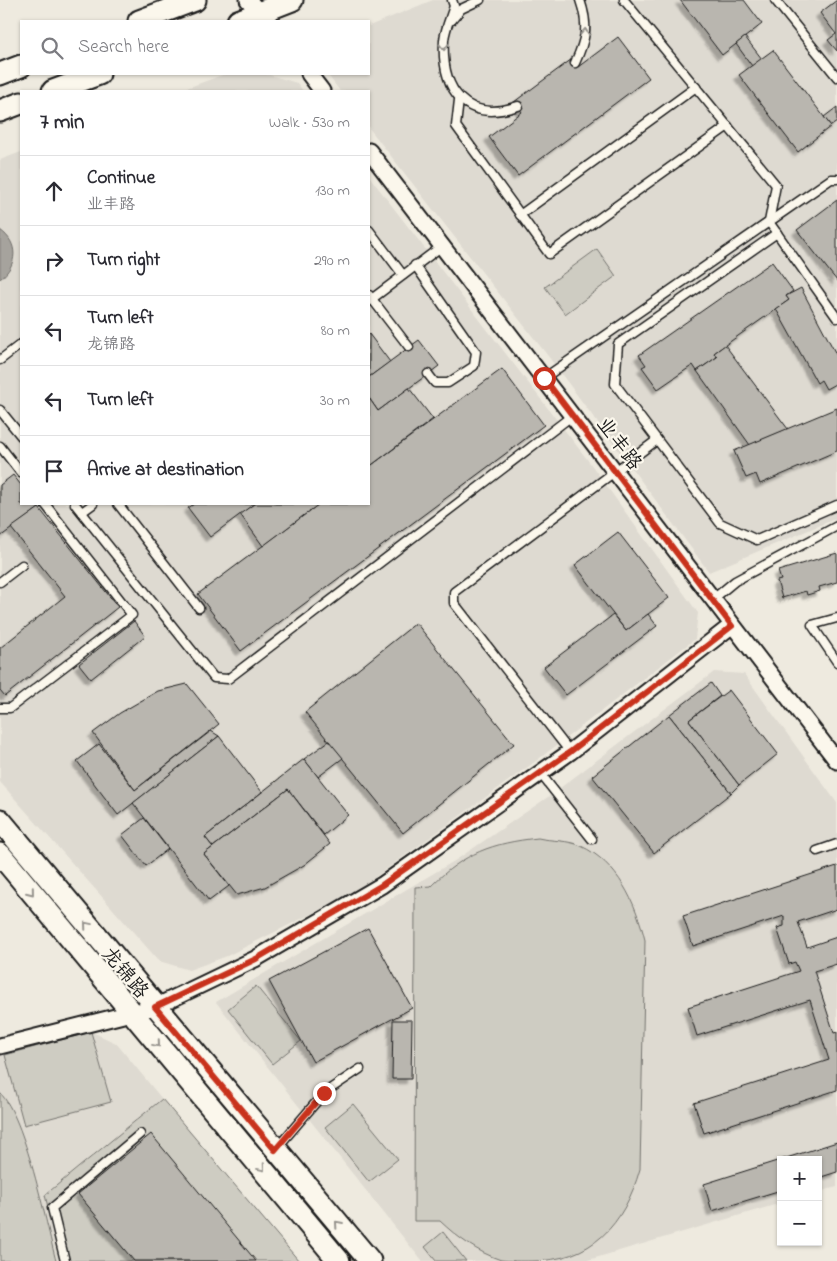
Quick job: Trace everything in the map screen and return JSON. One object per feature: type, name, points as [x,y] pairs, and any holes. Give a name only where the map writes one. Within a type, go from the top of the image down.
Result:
[{"type":"main road","points":[[142,20],[195,0]]},
{"type":"main road","points":[[240,20],[259,11],[292,0]]},
{"type":"main road","points":[[0,74],[20,66]]},
{"type":"main road","points":[[56,90],[96,75]]},
{"type":"main road","points":[[0,111],[20,103]]},
{"type":"main road","name":"龙锦路","points":[[0,820],[370,1261]]},
{"type":"main road","name":"龙锦路","points":[[0,854],[130,1012],[340,1261]]},
{"type":"street","points":[[310,75],[321,90]]},
{"type":"street","name":"业丰路","points":[[370,152],[837,761]]},
{"type":"street","points":[[0,1046],[155,1007],[256,959],[382,885],[570,752],[732,626]]},
{"type":"lane","points":[[452,0],[454,6],[444,38],[445,73],[459,100],[456,126],[549,254],[728,126]]},
{"type":"lane","points":[[449,23],[461,9],[480,0]]},
{"type":"lane","points":[[575,63],[585,42],[586,17],[580,0]]},
{"type":"lane","points":[[624,0],[776,185],[769,222],[837,318]]},
{"type":"lane","points":[[776,0],[837,76]]},
{"type":"lane","points":[[520,215],[696,87]]},
{"type":"lane","points":[[459,100],[480,111],[504,111],[518,106]]},
{"type":"lane","points":[[544,378],[831,179],[837,180]]},
{"type":"lane","points":[[370,231],[403,275]]},
{"type":"lane","points":[[777,233],[618,344],[615,384],[720,523],[758,540],[837,506]]},
{"type":"lane","points":[[409,347],[370,298],[442,246]]},
{"type":"lane","points":[[416,265],[476,352],[474,366],[448,383],[435,383],[428,374]]},
{"type":"lane","points":[[0,360],[20,345]]},
{"type":"lane","points":[[0,410],[20,435]]},
{"type":"lane","points":[[76,505],[214,678],[228,679],[573,415]]},
{"type":"lane","points":[[570,752],[454,603],[454,592],[657,440]]},
{"type":"lane","points":[[0,446],[20,472]]},
{"type":"lane","points":[[0,708],[10,708],[132,615],[46,505]]},
{"type":"lane","points":[[82,512],[92,505]]},
{"type":"lane","points":[[119,505],[199,608]]},
{"type":"lane","points":[[712,600],[735,581],[837,526]]},
{"type":"lane","points":[[0,582],[22,565]]},
{"type":"lane","points":[[837,618],[812,625],[837,662]]},
{"type":"lane","points":[[540,773],[592,839]]},
{"type":"lane","points":[[817,851],[837,844]]},
{"type":"lane","points":[[275,1150],[324,1093],[360,1069]]},
{"type":"lane","points":[[65,1261],[52,1208],[140,1134]]},
{"type":"shaded area","points":[[433,0],[837,0],[837,518],[709,572],[548,356],[370,129],[370,90],[339,90],[328,75],[370,75],[370,26]]},
{"type":"shaded area","points":[[222,75],[269,75],[297,83],[302,90],[182,90]]},
{"type":"shaded area","points":[[20,152],[20,505],[370,505],[370,177],[590,463],[698,613],[695,639],[536,761],[353,893],[227,956],[189,970],[159,961],[0,782],[0,160]]},
{"type":"shaded area","points":[[0,230],[11,241],[14,254],[10,267],[0,279]]},
{"type":"shaded area","points":[[597,249],[616,276],[565,314],[545,287]]},
{"type":"shaded area","points":[[714,672],[744,674],[837,803],[837,1187],[822,1191],[822,1156],[777,1156],[777,1204],[585,1261],[422,1261],[216,1002],[456,860],[548,797]]},
{"type":"shaded area","points":[[538,838],[576,844],[594,853],[615,873],[624,886],[631,898],[641,926],[645,940],[640,1169],[625,1207],[615,1223],[588,1247],[553,1259],[531,1261],[501,1260],[476,1249],[440,1221],[414,1221],[415,887],[431,886],[455,865],[480,851],[507,843]]},
{"type":"shaded area","points":[[256,986],[301,1041],[272,1064],[228,1009]]},
{"type":"shaded area","points":[[90,1031],[116,1043],[162,1099],[45,1195],[61,1261],[0,1261],[0,1056]]},
{"type":"shaded area","points":[[91,1032],[111,1102],[24,1125],[5,1055]]},
{"type":"shaded area","points":[[0,1093],[18,1124],[26,1147],[56,1261],[0,1261]]},
{"type":"shaded area","points":[[162,1099],[299,1261],[61,1261],[45,1195]]},
{"type":"shaded area","points":[[353,1104],[398,1159],[369,1182],[325,1127]]},
{"type":"shaded area","points":[[443,1232],[466,1261],[436,1261],[425,1247]]},
{"type":"building","points":[[680,0],[744,0],[762,24],[722,55]]},
{"type":"building","points":[[837,0],[837,51],[828,40],[836,34],[820,13]]},
{"type":"building","points":[[618,37],[649,78],[518,176],[489,137],[522,112],[514,102],[572,59],[578,67]]},
{"type":"building","points":[[745,37],[762,59],[752,66],[736,44]]},
{"type":"building","points":[[773,50],[831,126],[798,152],[739,75]]},
{"type":"building","points":[[837,107],[837,122],[831,126],[824,117]]},
{"type":"building","points":[[837,200],[837,281],[797,230]]},
{"type":"building","points":[[772,262],[793,291],[786,296],[789,300],[714,353],[717,357],[697,371],[693,365],[658,389],[642,367],[646,365],[639,355]]},
{"type":"building","points":[[801,288],[837,356],[837,383],[826,389],[821,380],[817,383],[776,309],[789,300],[786,296]]},
{"type":"building","points":[[370,335],[390,362],[370,376]]},
{"type":"building","points":[[419,340],[439,366],[378,411],[370,399],[370,376]]},
{"type":"building","points":[[725,345],[788,429],[750,445],[697,371],[717,357],[714,353]]},
{"type":"building","points":[[502,369],[544,425],[241,651],[198,594],[318,505],[370,505],[370,466]]},
{"type":"building","points":[[409,388],[433,419],[370,466],[370,399],[378,411]]},
{"type":"building","points":[[837,408],[837,451],[760,484],[756,474],[746,478],[734,451]]},
{"type":"building","points":[[13,475],[20,484],[20,505],[37,505],[39,508],[0,537],[0,485]]},
{"type":"building","points":[[192,505],[253,505],[210,537],[188,508]]},
{"type":"building","points":[[253,505],[318,505],[263,546],[240,514]]},
{"type":"building","points":[[39,508],[118,607],[5,696],[0,690],[0,648],[65,596],[11,528]]},
{"type":"building","points":[[618,532],[669,598],[626,631],[575,565]]},
{"type":"building","points":[[837,553],[837,582],[819,587],[820,591],[807,595],[806,591],[782,598],[777,581],[781,580],[778,571]]},
{"type":"building","points":[[648,614],[657,626],[566,695],[544,667],[613,615],[626,631]]},
{"type":"building","points":[[134,621],[145,636],[91,679],[79,664]]},
{"type":"building","points":[[416,623],[514,744],[403,833],[305,712]]},
{"type":"building","points":[[711,683],[720,696],[689,720],[739,785],[731,793],[669,715]]},
{"type":"building","points":[[187,684],[219,724],[135,790],[93,733],[120,713],[158,691]]},
{"type":"building","points":[[729,690],[778,754],[739,785],[689,720]]},
{"type":"building","points":[[669,715],[731,793],[654,853],[592,776]]},
{"type":"building","points":[[211,731],[219,736],[118,815],[77,761],[99,744],[135,790]]},
{"type":"building","points":[[219,736],[262,792],[205,837],[213,847],[204,854],[229,886],[209,901],[133,803]]},
{"type":"building","points":[[329,741],[343,758],[318,777],[304,759]]},
{"type":"building","points":[[304,759],[348,815],[324,835],[288,789],[213,847],[205,837]]},
{"type":"building","points":[[288,789],[330,844],[304,865],[265,887],[237,895],[204,854]]},
{"type":"building","points":[[144,818],[168,849],[146,866],[122,835]]},
{"type":"building","points":[[837,866],[837,909],[798,922],[807,947],[837,937],[837,964],[814,971],[834,1033],[837,1032],[837,1090],[704,1133],[694,1103],[829,1060],[810,1000],[697,1036],[688,1007],[799,971],[795,962],[789,964],[777,928],[784,926],[784,916],[693,946],[683,916]]},
{"type":"building","points":[[368,928],[412,1008],[313,1062],[269,981]]},
{"type":"building","points":[[393,1020],[412,1020],[411,1079],[392,1079]]},
{"type":"building","points":[[151,1134],[256,1261],[134,1261],[78,1194]]},
{"type":"building","points":[[837,1142],[837,1172],[822,1177],[822,1156],[793,1156]]},
{"type":"building","points":[[777,1161],[777,1191],[712,1211],[704,1184]]},
{"type":"route","points":[[324,1093],[275,1150],[155,1007],[256,959],[382,885],[570,752],[732,626],[544,378]]}]
